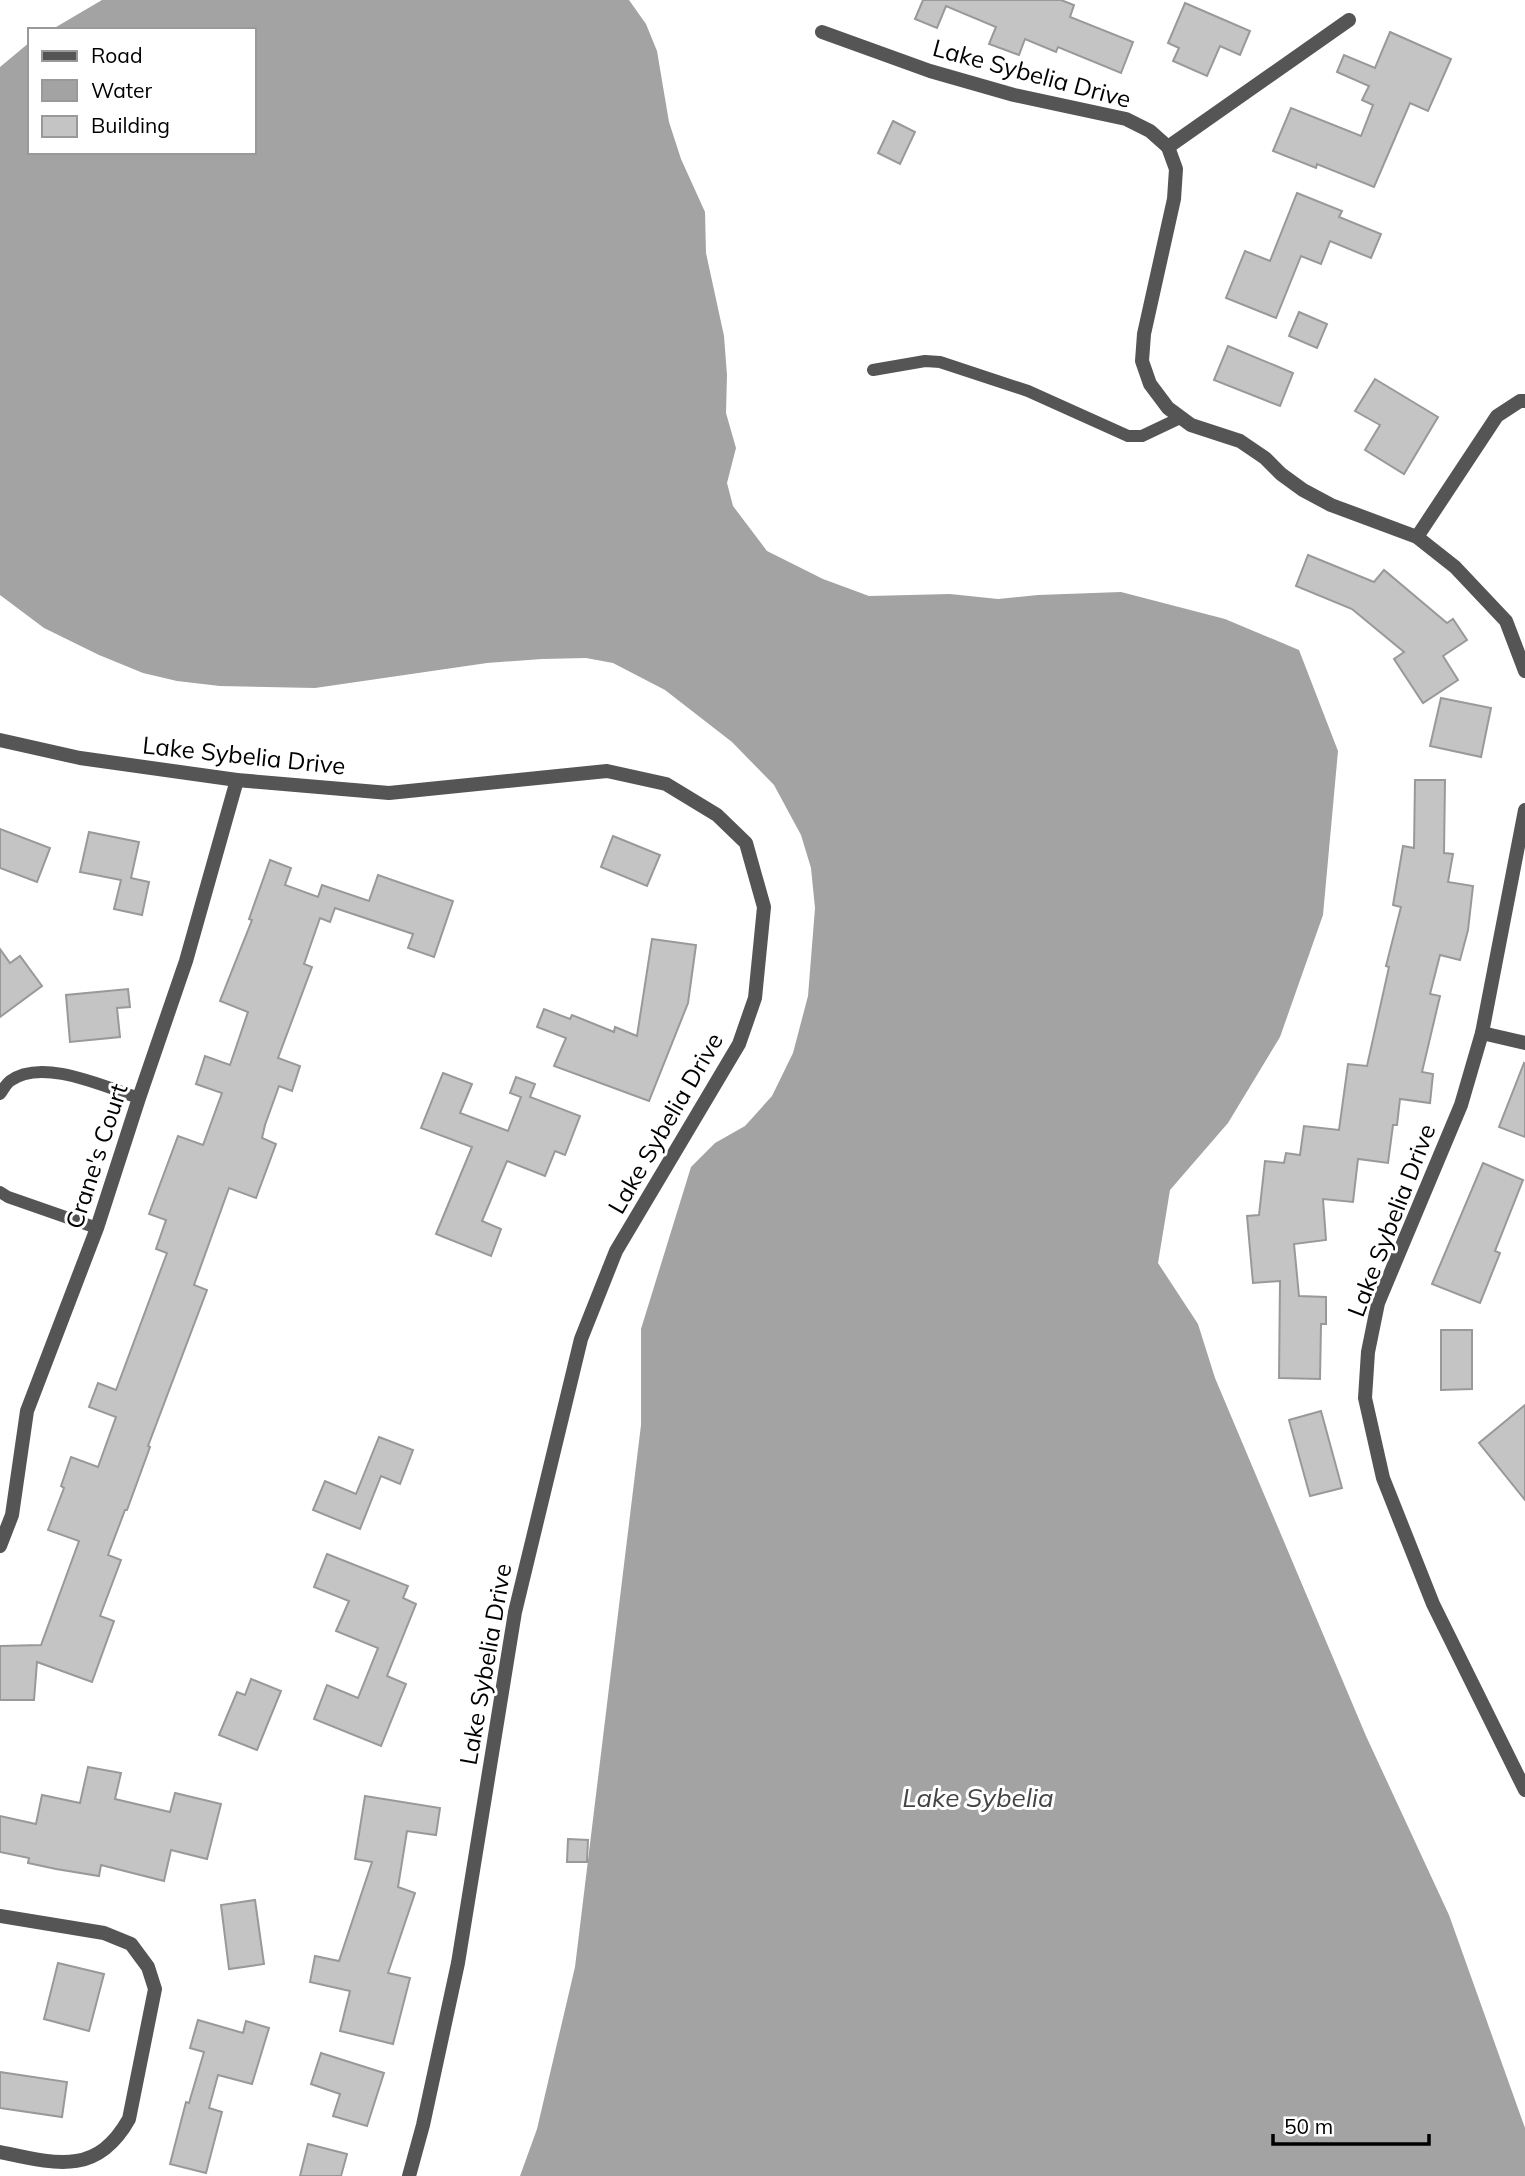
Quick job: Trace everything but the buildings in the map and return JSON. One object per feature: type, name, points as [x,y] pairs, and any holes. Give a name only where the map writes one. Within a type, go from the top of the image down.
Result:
[{"type":"street","points":[[1349,20],[1168,147],[1176,169],[1174,199],[1144,334],[1142,361],[1150,384],[1168,408],[1180,418],[1191,425],[1240,441],[1265,458],[1281,474],[1331,505],[1417,537],[1455,567],[1506,621],[1525,671]]},
{"type":"street","name":"Lake Sybelia Drive","points":[[822,32],[930,71],[1014,95],[1126,120],[1150,131],[1168,147]]},
{"type":"street","points":[[1417,537],[1497,416],[1520,401],[1525,401]]},
{"type":"street","name":"Lake Sybelia Drive","points":[[0,740],[80,758],[237,780],[389,793],[607,771],[666,784],[717,815],[746,843],[764,907],[755,998],[739,1044],[616,1251],[581,1339],[514,1612],[458,1963],[423,2125],[409,2176]]},
{"type":"street","name":"Crane's Court","points":[[0,1546],[12,1515],[27,1412],[97,1228],[186,961],[237,780]]},
{"type":"street","name":"Lake Sybelia Drive","points":[[1525,810],[1482,1033],[1461,1105],[1378,1303],[1368,1352],[1365,1398],[1382,1478],[1433,1604],[1525,1790]]},
{"type":"street","points":[[1482,1033],[1525,1043]]},
{"type":"street","points":[[0,1916],[104,1933],[131,1944],[148,1966],[155,1989],[129,2119],[120,2137],[91,2162],[56,2164],[0,2152]]},
{"type":"lane","points":[[873,370],[925,360],[940,362],[1028,391],[1128,436],[1142,436],[1180,418]]},
{"type":"lane","points":[[0,1094],[10,1082],[25,1074],[52,1071],[139,1097]]},
{"type":"lane","points":[[0,1192],[97,1228]]},
{"type":"water","name":"Lake Sybelia","points":[[102,0],[629,0],[646,24],[657,51],[669,122],[681,159],[705,212],[706,253],[724,336],[726,413],[736,448],[727,483],[733,506],[767,551],[823,579],[869,596],[950,594],[998,599],[1121,592],[1225,619],[1299,650],[1338,751],[1323,915],[1280,1037],[1228,1123],[1170,1190],[1158,1263],[1198,1324],[1215,1378],[1366,1736],[1449,1915],[1525,2128],[1525,2176],[520,2176],[537,2129],[575,1967],[641,1425],[641,1329],[691,1167],[715,1143],[745,1126],[772,1096],[793,1053],[808,996],[815,908],[811,868],[801,835],[774,785],[732,742],[665,690],[613,663],[586,658],[542,659],[487,663],[315,688],[220,686],[177,681],[143,673],[99,655],[44,628],[0,595],[0,67],[28,44],[28,154],[256,154],[256,28],[54,28]]}]
